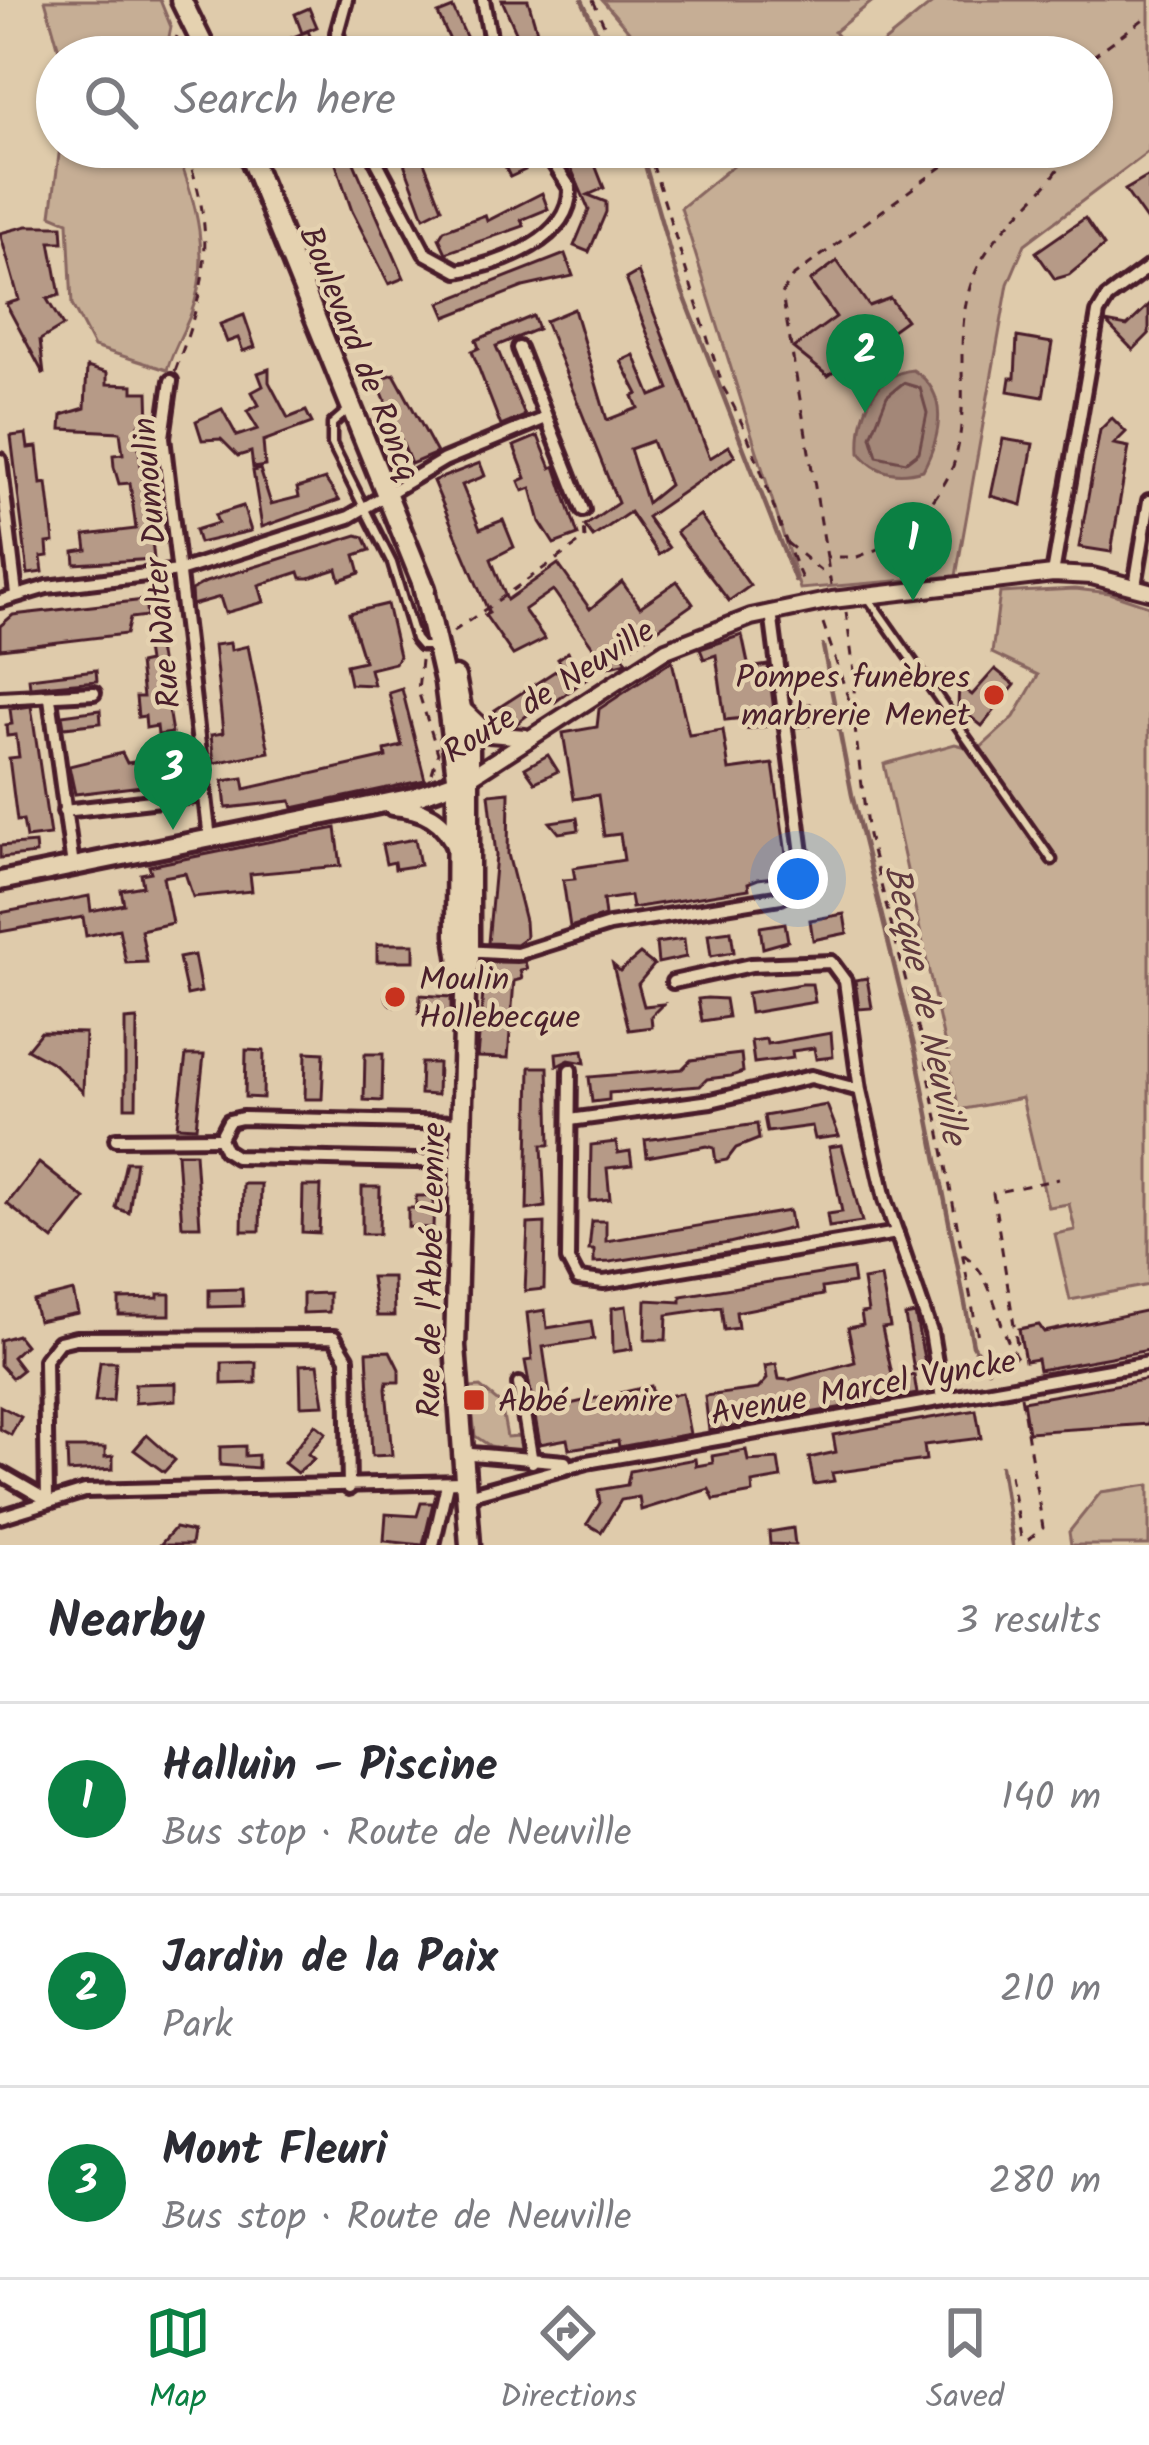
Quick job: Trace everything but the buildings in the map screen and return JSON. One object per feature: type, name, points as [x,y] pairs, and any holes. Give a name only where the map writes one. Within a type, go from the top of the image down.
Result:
[{"type":"main road","points":[[181,0],[194,36]]},
{"type":"main road","points":[[190,0],[191,32]]},
{"type":"main road","name":"Boulevard de Roncq","points":[[255,168],[422,582],[463,780]]},
{"type":"main road","name":"Boulevard de Roncq","points":[[435,644],[463,708],[463,780]]},
{"type":"main road","name":"Rue de l'Abbé Lemire","points":[[463,780],[457,849],[464,951]]},
{"type":"main road","name":"Rue de l'Abbé Lemire","points":[[463,780],[465,995],[455,1346],[458,1487],[470,1545]]},
{"type":"main road","name":"Route de Neuville","points":[[0,881],[433,793],[463,780]]},
{"type":"main road","points":[[368,807],[400,806],[433,816],[447,829],[457,849]]},
{"type":"street","points":[[338,36],[346,0]]},
{"type":"street","points":[[483,0],[490,36]]},
{"type":"street","points":[[380,168],[425,253],[458,271],[552,234],[564,222],[570,188],[557,168]]},
{"type":"street","points":[[1053,574],[1098,313],[1107,298],[1149,267]]},
{"type":"street","points":[[519,348],[583,510]]},
{"type":"street","name":"Rue Walter Dumoulin","points":[[171,381],[164,437],[210,839]]},
{"type":"street","points":[[0,602],[16,594],[178,571],[363,509],[444,460],[546,418]]},
{"type":"street","points":[[0,460],[16,594]]},
{"type":"street","points":[[1142,588],[1149,501]]},
{"type":"street","name":"Route de Neuville","points":[[463,780],[666,650],[771,612],[1053,574],[1142,588]]},
{"type":"street","points":[[464,951],[517,953],[609,926],[781,897],[794,890],[803,861],[771,612]]},
{"type":"street","points":[[0,698],[94,693]]},
{"type":"street","points":[[50,698],[73,866]]},
{"type":"street","points":[[463,708],[473,724],[498,737],[517,739],[541,731]]},
{"type":"street","points":[[64,811],[204,795]]},
{"type":"street","points":[[673,982],[751,965],[831,962],[845,981],[860,1090],[897,1233],[931,1332],[942,1399]]},
{"type":"street","points":[[570,1070],[568,1260],[572,1275],[585,1282],[897,1233]]},
{"type":"street","points":[[569,1120],[711,1101],[811,1077],[860,1090]]},
{"type":"street","points":[[220,1138],[229,1121],[242,1118],[461,1124]]},
{"type":"street","points":[[431,1162],[440,1142],[434,1123]]},
{"type":"street","points":[[116,1138],[220,1138]]},
{"type":"street","points":[[220,1138],[225,1150],[236,1156],[460,1162]]},
{"type":"street","points":[[47,1500],[45,1360],[59,1342],[76,1338],[334,1337],[346,1352],[350,1488]]},
{"type":"street","name":"Avenue Marcel Vyncke","points":[[0,1516],[86,1491],[458,1487],[1149,1363]]},
{"type":"street","points":[[520,1384],[532,1462]]},
{"type":"street","name":"Avenue Marcel Vyncke","points":[[460,1453],[532,1462],[586,1462]]},
{"type":"street","points":[[0,1473],[47,1500]]},
{"type":"street","points":[[435,1543],[458,1487]]},
{"type":"lane","points":[[352,408],[332,424],[330,439],[392,563],[415,639],[435,644]]},
{"type":"lane","points":[[867,596],[1052,860]]},
{"type":"path","points":[[593,0],[609,36]]},
{"type":"path","points":[[1113,41],[1149,15]]},
{"type":"path","points":[[188,36],[191,32]]},
{"type":"path","name":"Rue Walter Dumoulin","points":[[171,381],[197,310],[206,260],[204,205],[191,168]]},
{"type":"path","points":[[654,168],[723,387],[739,413],[779,531],[803,581]]},
{"type":"path","points":[[940,168],[792,277],[782,294],[826,557],[855,679],[853,712],[868,835],[925,1054],[979,1342]]},
{"type":"path","points":[[826,557],[857,557],[899,542],[952,467],[960,429],[963,320],[972,282],[1004,223],[1058,168]]},
{"type":"path","points":[[433,793],[429,772],[438,753],[418,691],[435,644],[585,539],[583,510]]},
{"type":"path","points":[[785,542],[830,578]]},
{"type":"path","points":[[899,542],[911,591]]},
{"type":"path","points":[[823,623],[853,712]]},
{"type":"path","points":[[1017,1344],[993,1193],[1059,1180]]},
{"type":"path","points":[[964,1255],[978,1264],[1008,1346],[1020,1362]]},
{"type":"path","points":[[1010,1475],[1023,1544],[1042,1528],[1019,1386]]},
{"type":"shaded area","points":[[45,0],[160,0],[171,27],[169,36],[55,36]]},
{"type":"shaded area","points":[[602,0],[874,0],[834,32],[837,36],[633,36]]},
{"type":"shaded area","points":[[936,0],[1149,0],[1149,151],[1025,244],[1008,284],[956,576],[800,589],[681,208],[730,168],[1113,168],[1113,36],[892,36]]},
{"type":"shaded area","points":[[57,168],[182,168],[199,230],[200,273],[190,316],[167,370],[94,347],[72,305],[68,222],[51,215]]},
{"type":"shaded area","points":[[1075,589],[1110,593],[1149,606],[1149,1285],[1070,1300],[1055,1234],[1075,1230],[1069,1204],[1048,1207],[1022,1098],[959,1110],[884,764],[955,744],[978,750],[1014,717],[1038,675],[992,653],[1000,593]]},
{"type":"shaded area","points":[[480,1387],[501,1404],[507,1437],[519,1436],[522,1452],[490,1446],[475,1436],[470,1388]]},
{"type":"shaded area","points":[[1149,1485],[1149,1545],[1071,1545],[1069,1532],[1101,1492]]},
{"type":"water","points":[[913,370],[933,391],[938,429],[923,470],[888,472],[860,453],[865,412],[887,380]]},
{"type":"waterway","name":"Becque de Neuville","points":[[582,0],[598,36]]},
{"type":"waterway","name":"Becque de Neuville","points":[[646,168],[678,280],[795,580]]},
{"type":"waterway","name":"Becque de Neuville","points":[[823,646],[852,795],[917,1058],[973,1345],[988,1370]]},
{"type":"waterway","name":"Becque de Neuville","points":[[1001,1466],[1013,1545]]},
{"type":"place","name":"Jardin de la Paix","points":[[865,413]]},
{"type":"place","name":"Halluin – Piscine","points":[[913,601]]},
{"type":"place","name":"Pompes funèbres marbrerie Menet","points":[[994,695]]},
{"type":"place","name":"Mont Fleuri","points":[[173,830]]},
{"type":"place","name":"Moulin Hollebecque","points":[[395,997]]},
{"type":"place","name":"Abbé Lemire","points":[[474,1400]]}]
